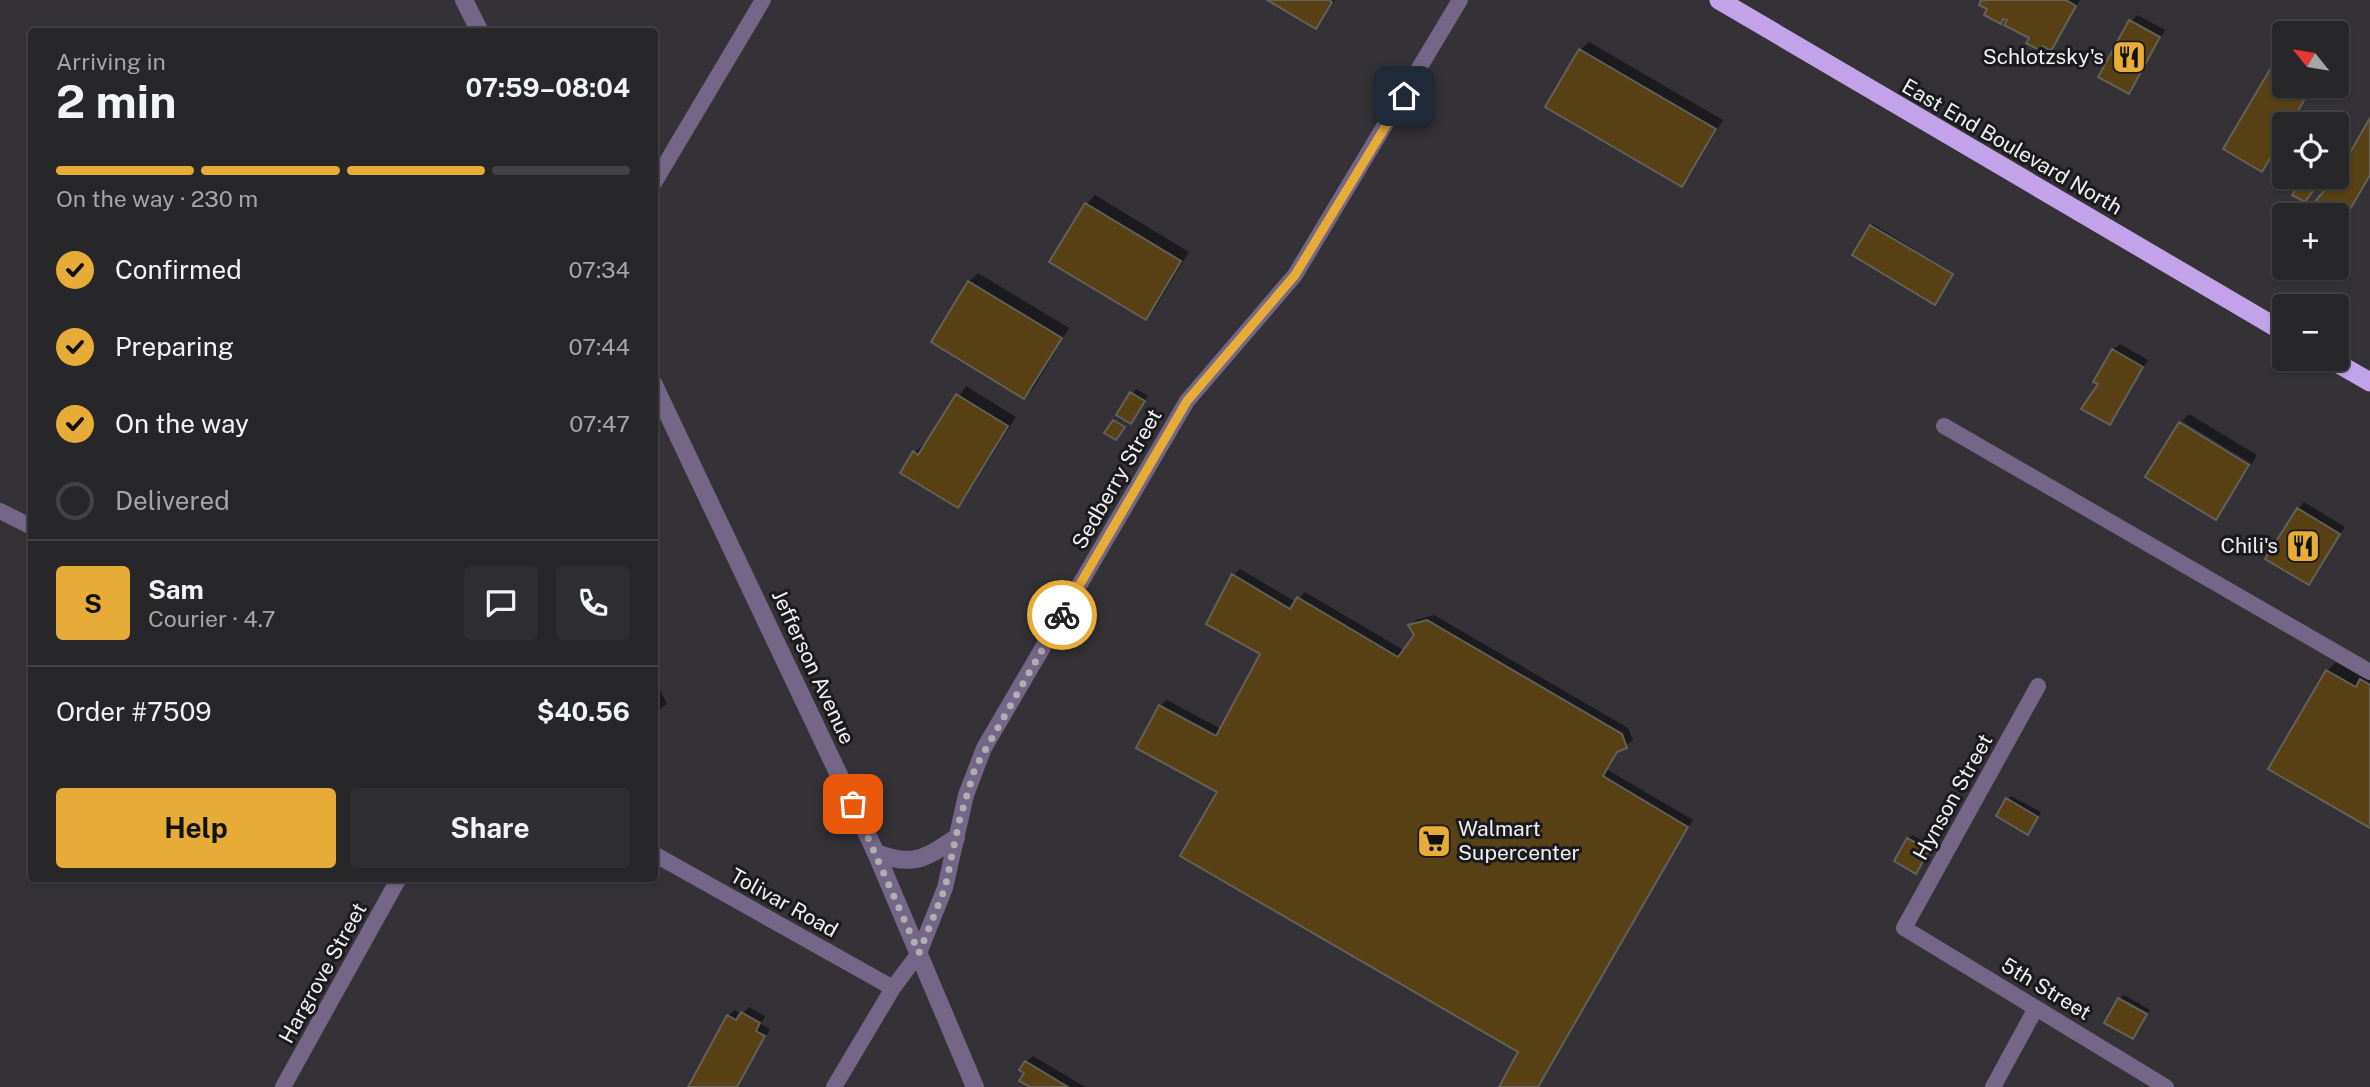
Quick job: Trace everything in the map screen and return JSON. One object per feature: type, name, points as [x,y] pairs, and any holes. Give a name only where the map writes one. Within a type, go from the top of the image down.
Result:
[{"type":"highway","name":"East End Boulevard North","points":[[1719,0],[2272,325]]},
{"type":"highway","points":[[2349,370],[2370,382]]},
{"type":"street","points":[[464,0],[478,28]]},
{"type":"street","points":[[658,176],[763,0]]},
{"type":"street","name":"Sedberry Street","points":[[834,1087],[893,988],[919,953],[945,888],[966,794],[984,748],[1187,401],[1295,275],[1460,0]]},
{"type":"street","name":"Jefferson Avenue","points":[[658,393],[876,853],[975,1087]]},
{"type":"street","points":[[1944,426],[2370,672]]},
{"type":"street","points":[[0,511],[28,525]]},
{"type":"street","name":"Hynson Street","points":[[1904,928],[2038,686]]},
{"type":"street","points":[[876,853],[901,863],[931,854],[956,838]]},
{"type":"street","name":"Tolivar Road","points":[[658,856],[893,988]]},
{"type":"street","name":"Hargrove Street","points":[[284,1087],[397,882]]},
{"type":"street","name":"5th Street","points":[[1904,928],[2166,1087]]},
{"type":"street","points":[[1993,1087],[2036,1008]]},
{"type":"building","points":[[1267,0],[1329,0],[1332,2],[1316,29]]},
{"type":"building","points":[[1981,0],[2066,0],[2076,6],[2051,51],[2043,46],[2041,51],[2026,43],[2029,38],[2004,25],[2007,20],[2003,19],[2001,24],[1984,15],[1987,9],[1979,5]]},
{"type":"building","name":"Schlotzsky's","points":[[2129,20],[2160,37],[2129,94],[2098,77]]},
{"type":"building","points":[[1579,49],[1716,129],[1682,187],[1545,107]]},
{"type":"building","points":[[2272,66],[2272,98],[2306,98],[2297,112],[2272,112],[2272,155],[2262,172],[2223,149]]},
{"type":"building","points":[[2370,118],[2370,175],[2349,211],[2349,203],[2314,203],[2326,189],[2349,189],[2349,154]]},
{"type":"building","points":[[2296,189],[2314,189],[2305,202],[2292,195]]},
{"type":"building","points":[[1085,203],[1181,261],[1146,320],[1049,262]]},
{"type":"building","points":[[1870,225],[1953,274],[1935,305],[1852,255]]},
{"type":"building","points":[[968,281],[1062,338],[1024,399],[931,342]]},
{"type":"building","points":[[2112,349],[2143,367],[2110,425],[2081,409],[2098,384],[2093,382]]},
{"type":"building","points":[[1130,392],[1145,401],[1131,424],[1116,415]]},
{"type":"building","points":[[956,394],[1008,426],[958,508],[900,473],[913,451],[918,455]]},
{"type":"building","points":[[1113,420],[1125,427],[1116,440],[1104,433]]},
{"type":"building","points":[[2179,422],[2249,465],[2216,520],[2145,477]]},
{"type":"building","name":"Chili's","points":[[2297,508],[2340,534],[2309,585],[2265,559]]},
{"type":"building","name":"Walmart Supercenter","points":[[1232,574],[1290,609],[1297,597],[1398,657],[1414,635],[1408,625],[1427,620],[1622,734],[1627,748],[1617,752],[1603,776],[1688,827],[1538,1087],[1499,1087],[1518,1052],[1180,856],[1217,792],[1136,748],[1159,705],[1216,736],[1260,654],[1206,624]]},
{"type":"building","points":[[2326,670],[2356,687],[2360,679],[2370,685],[2370,828],[2268,769]]},
{"type":"building","points":[[2006,798],[2038,817],[2028,835],[1996,816]]},
{"type":"building","points":[[1907,838],[1929,850],[1916,874],[1894,861]]},
{"type":"building","points":[[2118,998],[2147,1014],[2133,1039],[2104,1023]]},
{"type":"building","points":[[741,1012],[760,1023],[756,1031],[765,1036],[737,1087],[688,1087],[727,1015],[736,1020]]},
{"type":"building","points":[[1025,1061],[1068,1087],[1030,1087],[1019,1081],[1024,1073],[1019,1070]]},
{"type":"way so far","points":[[853,804],[919,953],[945,888],[959,822],[975,768],[1062,615]]},
{"type":"place","name":"Schlotzsky's","points":[[2129,57]]},
{"type":"place","name":"Chili's","points":[[2303,546]]},
{"type":"place","name":"Walmart Supercenter","points":[[1434,841]]},
{"type":"route","points":[[1062,615],[1187,401],[1295,275],[1404,96]]}]
